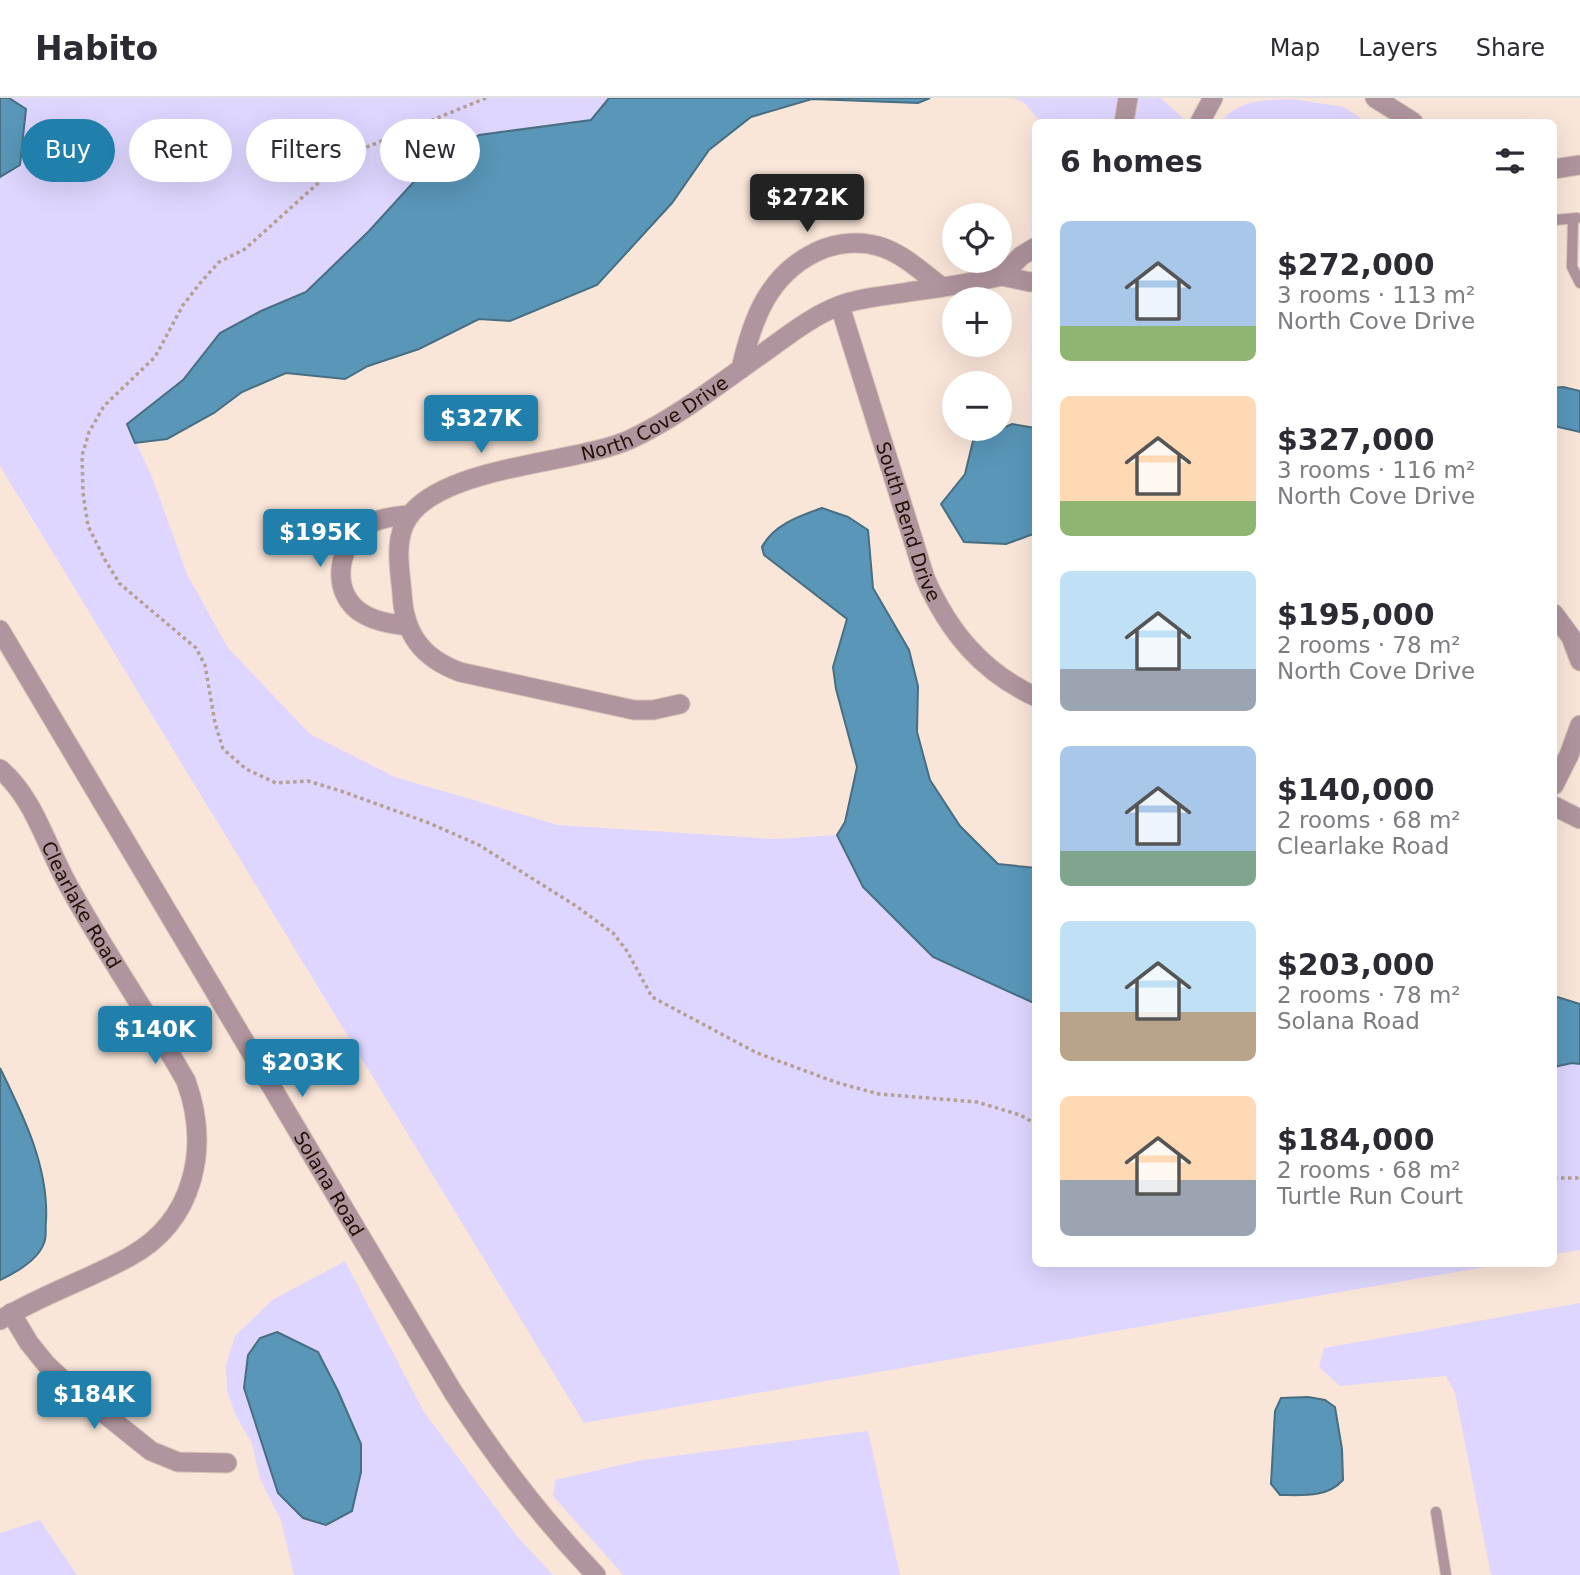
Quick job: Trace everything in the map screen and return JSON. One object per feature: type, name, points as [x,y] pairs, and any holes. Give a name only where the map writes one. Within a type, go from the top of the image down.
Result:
[{"type":"street","points":[[1124,119],[1128,98]]},
{"type":"street","points":[[1202,119],[1213,98]]},
{"type":"street","points":[[1376,98],[1408,119]]},
{"type":"street","points":[[1557,169],[1579,170]]},
{"type":"street","name":"North Cove Drive","points":[[741,369],[753,322],[776,281],[806,257],[828,246],[854,243],[884,248],[942,287]]},
{"type":"street","points":[[1002,276],[1021,256],[1032,249]]},
{"type":"street","name":"North Cove Drive","points":[[407,626],[386,623],[364,615],[343,589],[340,573],[342,558],[348,544],[358,532],[371,523],[410,515],[433,496],[467,480],[503,469],[595,452],[628,441],[660,425],[814,318],[840,306],[863,299],[1002,276],[1032,282]]},
{"type":"street","name":"South Bend Drive","points":[[840,306],[925,578],[935,601],[948,623],[980,662],[999,677],[1032,695]]},
{"type":"street","points":[[410,515],[399,547],[403,611],[407,626],[430,657],[460,672],[634,710],[653,710],[680,704]]},
{"type":"street","points":[[1557,618],[1571,637],[1580,662]]},
{"type":"street","name":"Solana Road","points":[[0,630],[453,1392],[529,1500],[596,1575]]},
{"type":"street","points":[[1557,779],[1580,724]]},
{"type":"street","name":"Clearlake Road","points":[[0,769],[22,793],[33,811],[68,885],[186,1081],[193,1100],[198,1141],[192,1181],[183,1202],[164,1229],[148,1244],[130,1256],[50,1292],[6,1316]]},
{"type":"street","points":[[1557,808],[1580,819]]},
{"type":"street","points":[[6,1316],[46,1364],[65,1382],[151,1451],[178,1462],[227,1463]]},
{"type":"lane","points":[[1557,220],[1576,218],[1572,267],[1580,283]]},
{"type":"lane","points":[[1436,1512],[1446,1575]]},
{"type":"path","points":[[1557,1178],[1580,1178]]},
{"type":"shaded area","points":[[0,98],[609,98],[592,120],[547,125],[480,151],[480,119],[380,119],[380,182],[414,182],[369,231],[306,292],[261,311],[220,333],[183,380],[127,423],[152,477],[187,574],[228,648],[310,734],[395,777],[558,825],[774,839],[837,835],[863,887],[933,957],[1032,1002],[1032,1267],[1485,1267],[584,1423],[0,466]]},
{"type":"shaded area","points":[[1013,98],[1161,98],[1184,119],[1038,119],[1023,102]]},
{"type":"shaded area","points":[[1292,99],[1344,107],[1362,119],[1224,119],[1244,105]]},
{"type":"shaded area","points":[[1580,1064],[1580,1250],[1557,1254],[1557,1066]]},
{"type":"shaded area","points":[[345,1261],[424,1412],[517,1536],[553,1575],[294,1575],[281,1521],[260,1479],[252,1444],[235,1414],[227,1390],[226,1365],[235,1336],[272,1300]],"holes":[[[318,1352],[361,1444],[278,1493],[244,1388],[248,1355]]]},
{"type":"shaded area","points":[[1580,1303],[1580,1575],[1491,1575],[1455,1393],[1446,1376],[1340,1386],[1319,1367],[1324,1348]]},
{"type":"shaded area","points":[[868,1431],[900,1575],[623,1575],[553,1496],[555,1480],[642,1460]]},
{"type":"shaded area","points":[[40,1520],[77,1575],[0,1575],[0,1533]]},
{"type":"water","points":[[0,98],[9,98],[26,109],[25,119],[21,119],[20,165],[0,177]]},
{"type":"water","points":[[609,98],[930,98],[918,103],[812,99],[751,117],[709,150],[672,203],[597,285],[510,321],[479,319],[419,349],[368,366],[345,379],[286,373],[242,392],[214,413],[167,439],[135,443],[127,424],[183,380],[220,333],[261,311],[306,292],[369,231],[414,182],[480,182],[480,135],[591,120]]},
{"type":"water","points":[[1557,388],[1580,391],[1580,432],[1557,427]]},
{"type":"water","points":[[1012,424],[1032,427],[1032,534],[1006,544],[964,542],[941,504],[965,474],[973,441],[1012,441]]},
{"type":"water","points":[[822,508],[848,517],[868,530],[873,588],[909,650],[918,686],[917,732],[930,780],[960,826],[998,864],[1032,868],[1032,1002],[933,957],[863,887],[837,835],[845,822],[857,767],[836,689],[833,667],[847,619],[764,555],[762,547],[767,539],[796,518]]},
{"type":"water","points":[[1557,997],[1580,1004],[1580,1064],[1557,1066]]},
{"type":"water","points":[[0,1068],[39,1161],[46,1201],[46,1221],[45,1241],[37,1255],[19,1270],[0,1280]]},
{"type":"water","points":[[277,1332],[318,1352],[361,1444],[361,1472],[352,1511],[326,1525],[303,1518],[278,1493],[244,1388],[248,1355],[260,1338]]},
{"type":"water","points":[[1308,1397],[1325,1400],[1335,1407],[1342,1449],[1343,1480],[1322,1493],[1280,1495],[1271,1484],[1275,1411],[1281,1398]]}]
